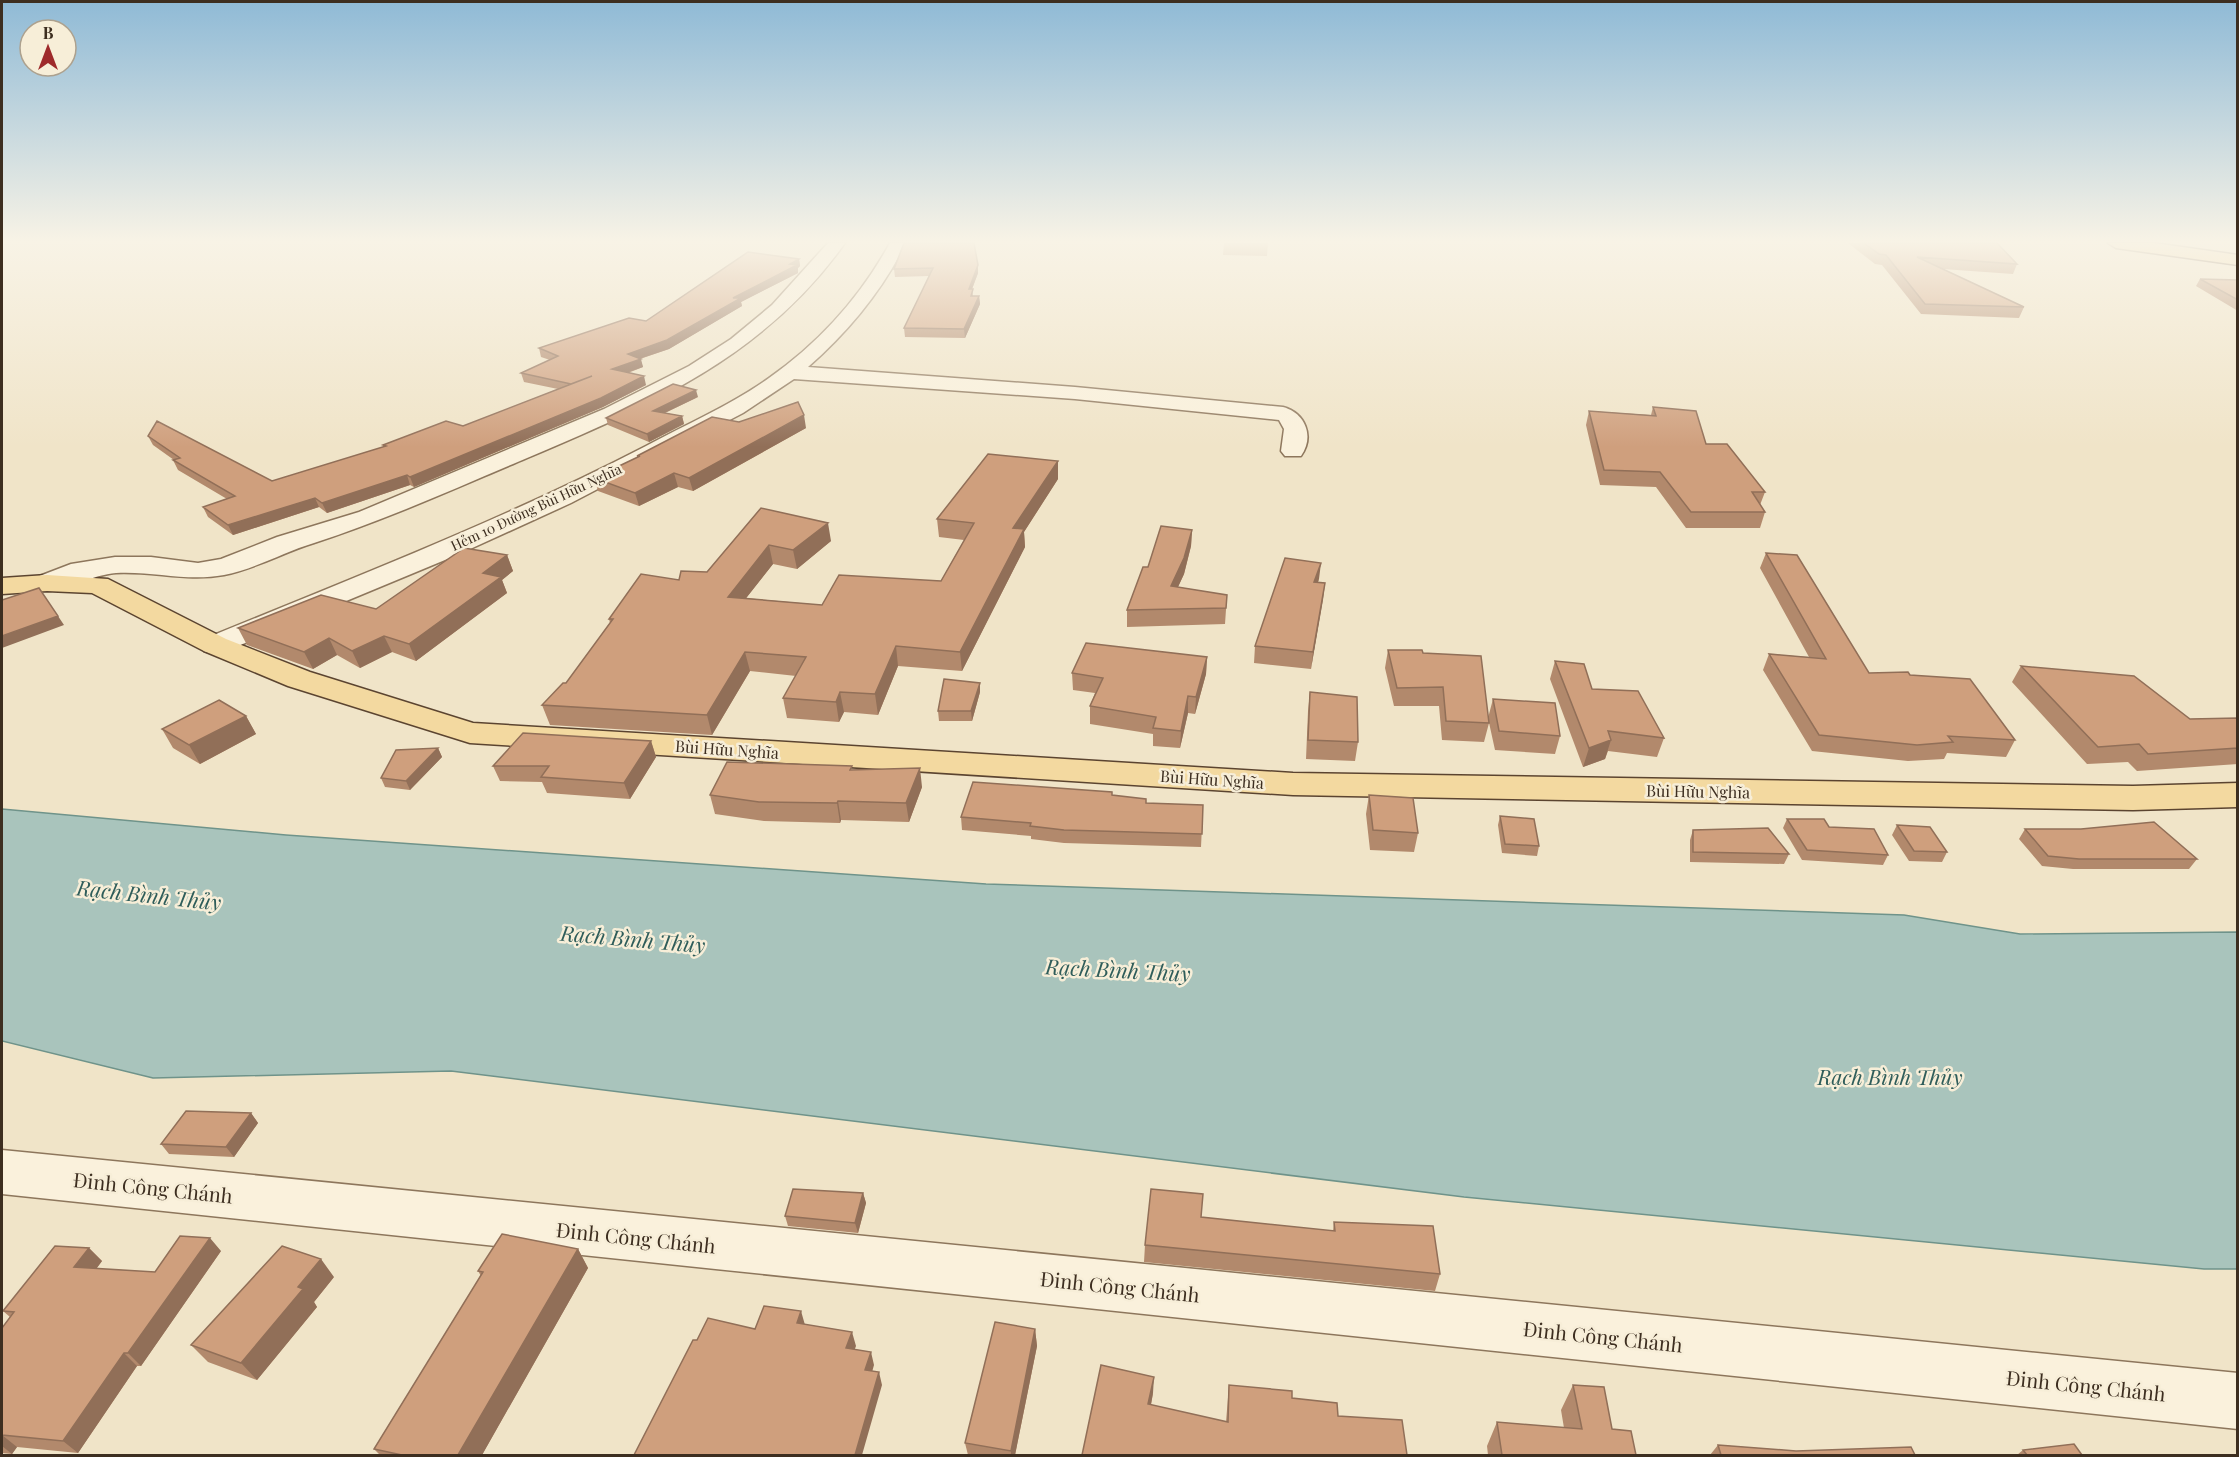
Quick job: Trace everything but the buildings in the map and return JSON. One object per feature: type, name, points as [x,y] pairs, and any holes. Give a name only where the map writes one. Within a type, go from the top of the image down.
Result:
[{"type":"main road","points":[[2,586],[47,583]]},
{"type":"main road","name":"Bùi Hữu Nghĩa","points":[[47,583],[98,585],[210,643],[299,679],[470,733],[1293,784],[2133,798],[2238,795]]},
{"type":"street","points":[[47,583],[81,570],[115,565],[151,565],[198,571],[227,566],[286,543],[368,517],[612,414],[711,362],[777,311]]},
{"type":"street","name":"Hẻm 10 Đường Bùi Hữu Nghĩa","points":[[210,643],[573,493],[756,394],[790,372],[854,311]]},
{"type":"street","points":[[790,372],[1075,393],[1283,414],[1291,416],[1296,423],[1293,451]]},
{"type":"street","name":"Đinh Công Chánh","points":[[2,1172],[2238,1401]]},
{"type":"water","name":"Rạch Bình Thủy","points":[[2,809],[286,835],[986,884],[1904,915],[2020,934],[2237,932],[2237,1269],[2204,1269],[1464,1197],[451,1071],[153,1078],[2,1041]]}]
